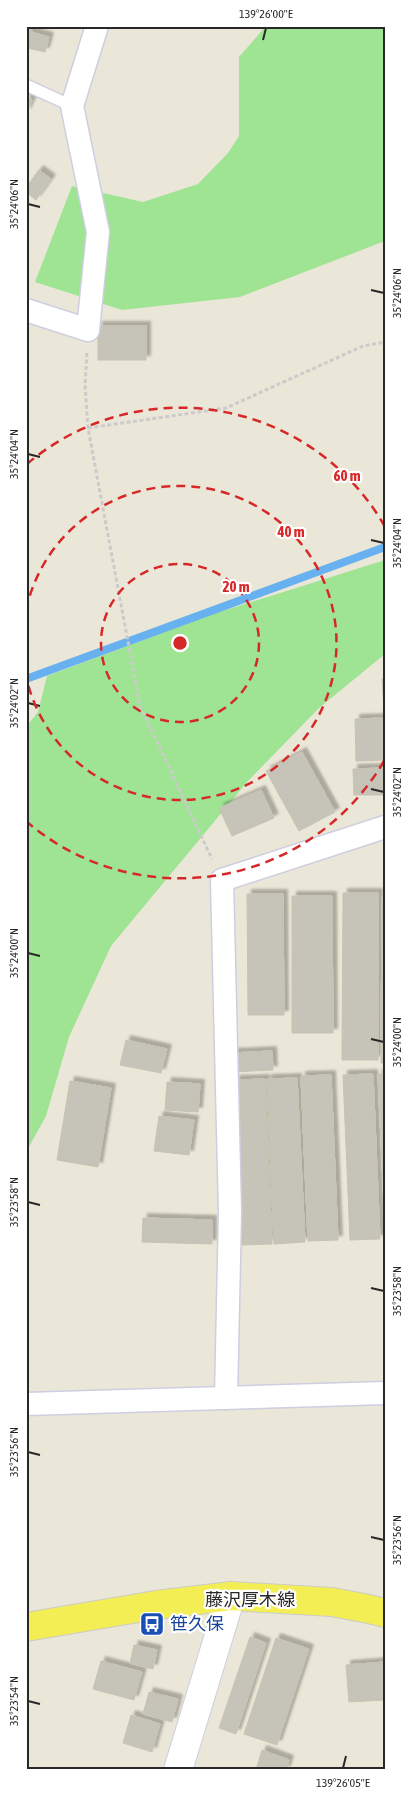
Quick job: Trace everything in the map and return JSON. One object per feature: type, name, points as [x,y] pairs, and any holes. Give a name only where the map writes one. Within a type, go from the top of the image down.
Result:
[{"type":"main road","name":"藤沢厚木線","points":[[26,1627],[156,1605],[231,1596],[332,1602],[385,1613]]},
{"type":"street","points":[[26,310],[88,330],[98,232],[72,106],[97,26]]},
{"type":"street","points":[[226,1398],[230,1212],[222,880],[385,826]]},
{"type":"street","points":[[26,1404],[385,1393]]},
{"type":"street","points":[[178,1770],[231,1596]]},
{"type":"lane","points":[[26,85],[72,106]]},
{"type":"path","points":[[88,330],[85,385],[88,428],[140,706],[222,880]]},
{"type":"path","points":[[88,428],[226,408],[363,346],[385,342]]},
{"type":"green space","points":[[266,26],[385,26],[385,241],[240,297],[122,310],[35,282],[72,186],[143,202],[198,184],[228,153],[239,136],[239,57]]},
{"type":"green space","points":[[385,560],[385,654],[319,708],[248,781],[111,946],[69,1037],[46,1116],[26,1152],[26,727],[38,712],[47,676],[213,614]]},
{"type":"building","points":[[26,29],[49,37],[45,52],[28,48],[26,54]]},
{"type":"building","points":[[26,97],[32,100],[26,113]]},
{"type":"building","points":[[39,170],[51,179],[36,200],[26,192],[26,188]]},
{"type":"building","points":[[98,326],[146,326],[146,360],[98,360]]},
{"type":"building","points":[[382,679],[385,679],[384,708]]},
{"type":"building","points":[[385,718],[385,760],[356,761],[355,719]]},
{"type":"building","points":[[302,752],[335,812],[299,831],[266,771]]},
{"type":"building","points":[[385,768],[385,795],[354,795],[353,769]]},
{"type":"building","points":[[261,790],[274,818],[232,836],[219,808]]},
{"type":"building","points":[[343,893],[378,893],[378,1060],[342,1060]]},
{"type":"building","points":[[247,894],[283,894],[284,1015],[248,1015]]},
{"type":"building","points":[[292,896],[332,896],[333,1033],[292,1033]]},
{"type":"building","points":[[382,897],[385,897],[385,1063],[381,1063]]},
{"type":"building","points":[[126,1040],[167,1049],[161,1073],[120,1065]]},
{"type":"building","points":[[272,1051],[273,1070],[232,1072],[231,1053]]},
{"type":"building","points":[[373,1074],[380,1239],[350,1240],[343,1075]]},
{"type":"building","points":[[378,1074],[385,1074],[385,1227]]},
{"type":"building","points":[[331,1075],[338,1240],[308,1241],[301,1076]]},
{"type":"building","points":[[297,1078],[305,1242],[274,1244],[267,1079]]},
{"type":"building","points":[[265,1079],[272,1244],[242,1245],[235,1080]]},
{"type":"building","points":[[70,1081],[111,1088],[98,1167],[57,1160]]},
{"type":"building","points":[[167,1082],[200,1084],[198,1112],[165,1110]]},
{"type":"building","points":[[159,1116],[194,1120],[189,1155],[154,1151]]},
{"type":"building","points":[[143,1218],[212,1220],[212,1244],[142,1242]]},
{"type":"building","points":[[250,1637],[266,1643],[236,1734],[219,1728]]},
{"type":"building","points":[[276,1638],[309,1649],[277,1745],[244,1734]]},
{"type":"building","points":[[134,1645],[157,1650],[153,1669],[130,1663]]},
{"type":"building","points":[[101,1661],[142,1672],[134,1700],[93,1689]]},
{"type":"building","points":[[385,1662],[385,1700],[349,1702],[346,1665]]},
{"type":"building","points":[[149,1692],[178,1699],[172,1722],[143,1714]]},
{"type":"building","points":[[131,1715],[160,1724],[152,1752],[123,1743]]},
{"type":"building","points":[[262,1750],[289,1760],[286,1770],[256,1770]]},
{"type":"waterway","points":[[26,679],[385,547]]},
{"type":"place","name":"笹久保","points":[[152,1624]]}]
